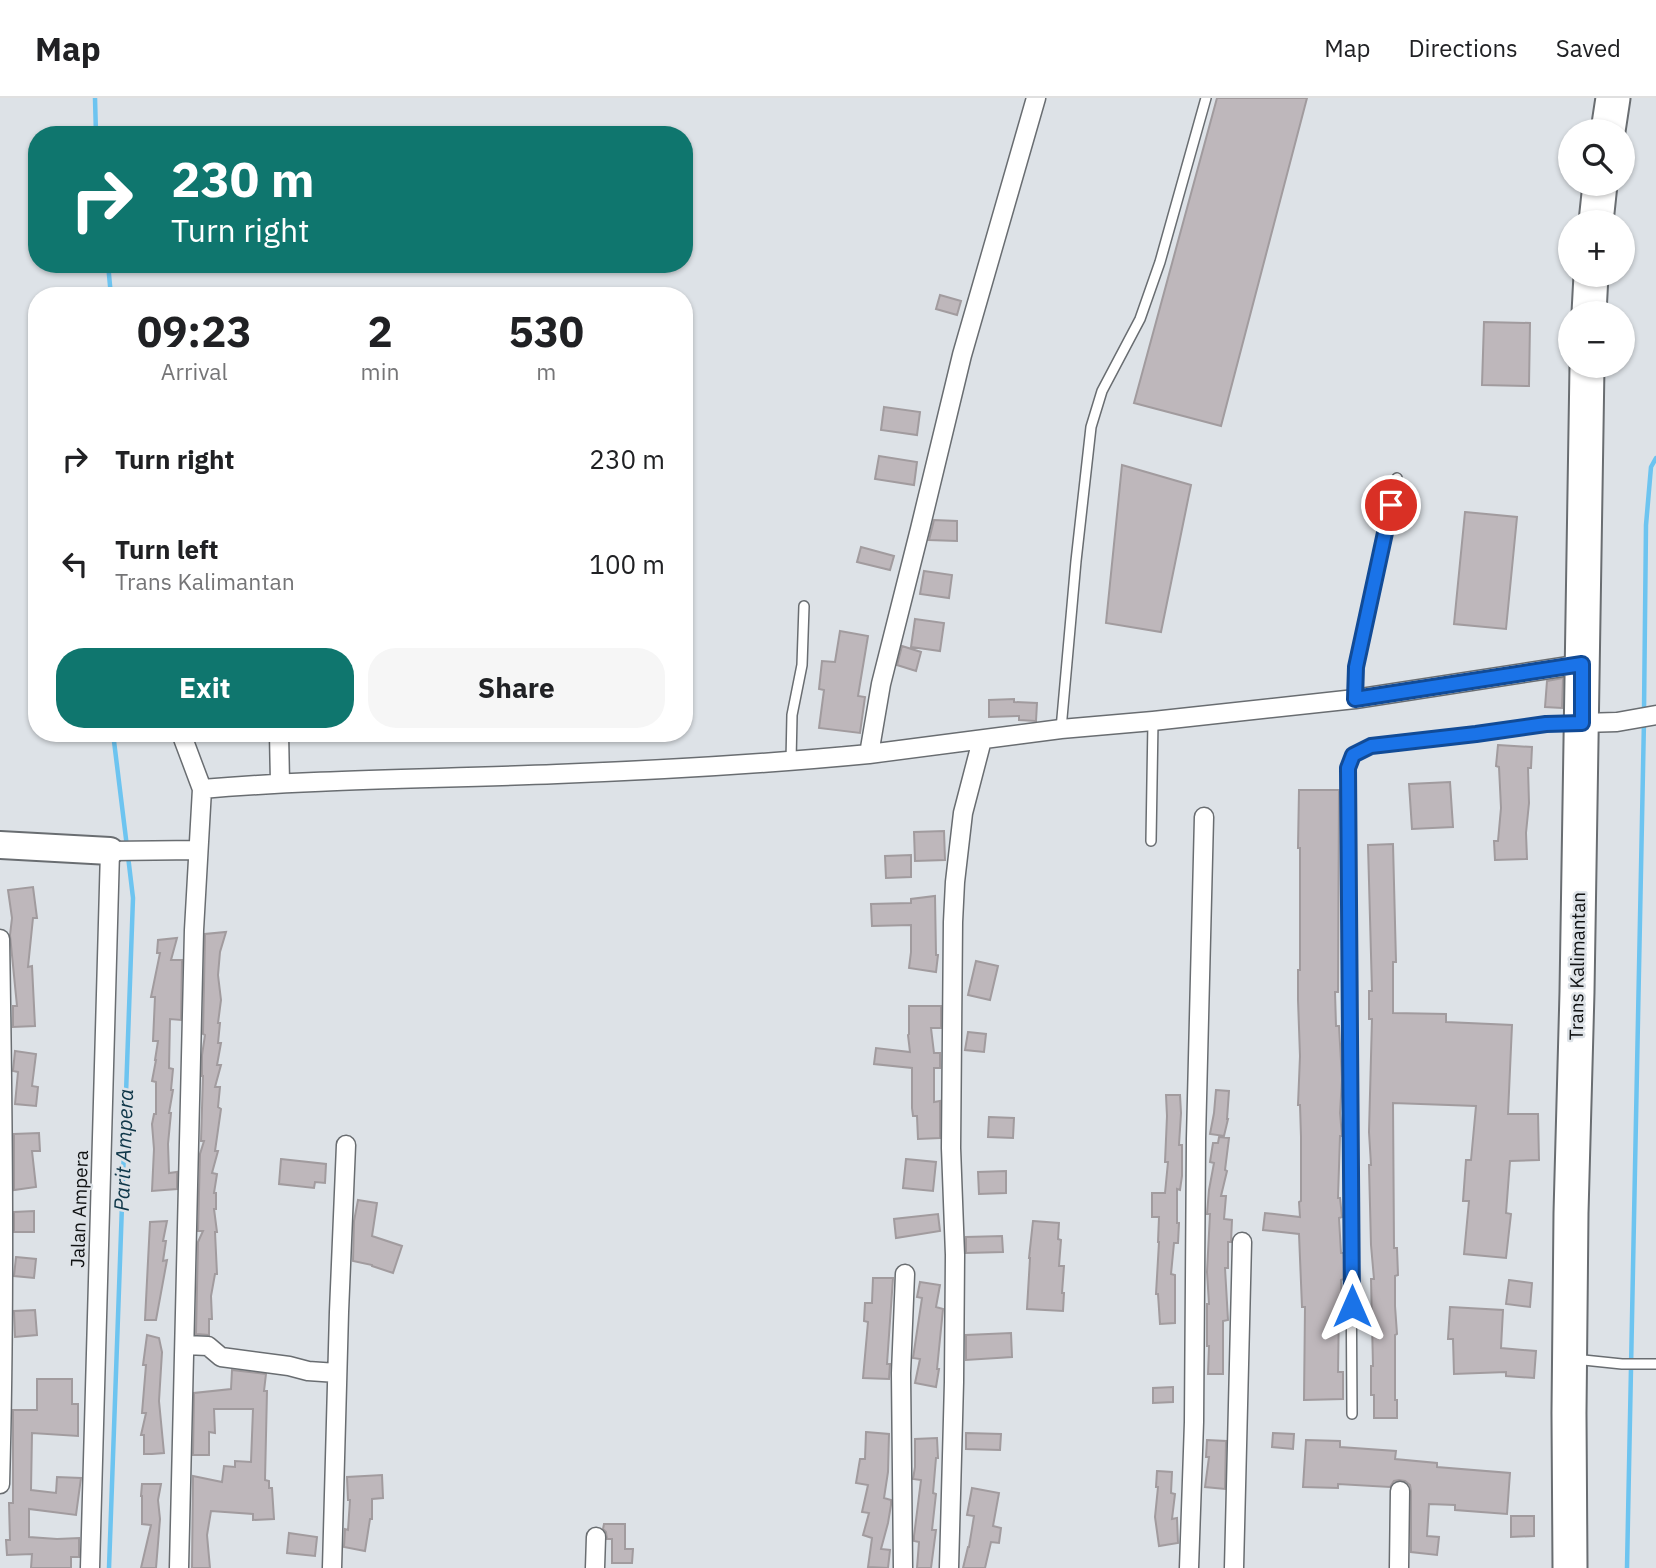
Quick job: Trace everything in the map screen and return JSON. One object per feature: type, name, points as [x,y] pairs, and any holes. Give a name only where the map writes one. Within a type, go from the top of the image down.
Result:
[{"type":"highway","points":[[1610,119],[1613,98]]},
{"type":"highway","name":"Trans Kalimantan","points":[[1570,1567],[1570,1213],[1582,723],[1587,378]]},
{"type":"street","points":[[869,754],[881,684],[958,368],[1035,98]]},
{"type":"street","points":[[202,789],[280,783],[559,774],[869,754],[1061,729],[1355,699],[1582,664]]},
{"type":"street","points":[[1582,723],[1616,722],[1646,717]]},
{"type":"street","points":[[949,1568],[955,1255],[951,1148],[953,922],[963,813],[982,740]]},
{"type":"street","points":[[179,1568],[194,930],[202,789],[184,742]]},
{"type":"street","points":[[279,742],[280,783]]},
{"type":"street","points":[[1189,1568],[1194,1422],[1196,1139],[1203,817]]},
{"type":"street","points":[[0,845],[113,857],[143,850],[198,850]]},
{"type":"street","name":"Jalan Ampera","points":[[90,1568],[113,857]]},
{"type":"street","points":[[0,939],[3,1126],[3,1380],[0,1484]]},
{"type":"street","points":[[332,1568],[346,1145]]},
{"type":"street","points":[[1234,1568],[1242,1242]]},
{"type":"street","points":[[903,1568],[901,1373],[905,1274]]},
{"type":"street","points":[[184,1345],[208,1346],[221,1357],[337,1373]]},
{"type":"street","points":[[1399,1568],[1400,1491]]},
{"type":"street","points":[[595,1568],[596,1536]]},
{"type":"lane","points":[[1061,729],[1091,427],[1102,391],[1139,318],[1160,262],[1206,98]]},
{"type":"lane","points":[[1355,699],[1356,667],[1397,478]]},
{"type":"lane","points":[[791,761],[792,715],[802,665],[804,606]]},
{"type":"lane","points":[[1151,841],[1153,721]]},
{"type":"lane","points":[[1352,1414],[1348,768],[1353,755],[1371,746],[1546,724],[1582,723]]},
{"type":"lane","points":[[1570,1358],[1622,1364],[1656,1364]]},
{"type":"building","points":[[1217,98],[1307,98],[1221,426],[1134,403]]},
{"type":"building","points":[[940,295],[961,301],[957,315],[936,309]]},
{"type":"building","points":[[1484,322],[1530,323],[1529,386],[1482,385]]},
{"type":"building","points":[[884,407],[920,412],[917,435],[881,430]]},
{"type":"building","points":[[879,456],[917,462],[914,485],[875,479]]},
{"type":"building","points":[[1122,465],[1191,485],[1161,632],[1106,623]]},
{"type":"building","points":[[1465,512],[1517,517],[1506,629],[1454,624]]},
{"type":"building","points":[[934,520],[957,521],[957,541],[929,540]]},
{"type":"building","points":[[861,547],[894,556],[890,570],[857,562]]},
{"type":"building","points":[[924,571],[952,575],[949,598],[920,594]]},
{"type":"building","points":[[915,619],[944,623],[940,651],[911,647]]},
{"type":"building","points":[[840,631],[868,636],[858,696],[865,697],[860,733],[819,728],[824,690],[819,689],[822,661],[835,662]]},
{"type":"building","points":[[902,646],[921,652],[916,671],[897,665]]},
{"type":"building","points":[[1563,678],[1562,708],[1545,707],[1547,681]]},
{"type":"building","points":[[1014,699],[1014,702],[1037,703],[1036,721],[1019,720],[1019,716],[989,717],[989,700]]},
{"type":"building","points":[[1498,745],[1532,747],[1531,768],[1528,768],[1527,859],[1495,860],[1494,841],[1498,841],[1501,808],[1499,767],[1496,766]]},
{"type":"building","points":[[1450,782],[1453,827],[1412,829],[1409,784]]},
{"type":"building","points":[[1299,790],[1339,790],[1338,992],[1335,992],[1342,1079],[1338,1198],[1342,1217],[1339,1218],[1341,1253],[1344,1253],[1344,1279],[1341,1280],[1342,1306],[1339,1306],[1338,1372],[1343,1372],[1343,1399],[1304,1400],[1305,1307],[1302,1307],[1299,1234],[1263,1230],[1265,1213],[1300,1217]]},
{"type":"building","points":[[944,831],[945,860],[915,861],[914,832]]},
{"type":"building","points":[[1393,844],[1396,962],[1393,962],[1393,1013],[1446,1014],[1446,1022],[1512,1025],[1508,1114],[1538,1114],[1539,1160],[1510,1161],[1506,1213],[1511,1214],[1506,1258],[1464,1254],[1469,1201],[1463,1201],[1466,1160],[1471,1160],[1476,1106],[1393,1103],[1394,1248],[1397,1248],[1398,1275],[1395,1276],[1397,1418],[1374,1418],[1374,1395],[1371,1395],[1371,1279],[1374,1279],[1369,1165],[1372,1019],[1369,1019],[1369,991],[1372,991],[1368,845]]},
{"type":"building","points":[[911,855],[911,877],[886,878],[885,856]]},
{"type":"building","points":[[33,887],[37,918],[33,918],[28,967],[32,966],[35,1026],[13,1027],[13,1006],[17,1006],[8,890]]},
{"type":"building","points":[[935,896],[938,955],[936,972],[909,968],[911,925],[872,926],[871,904],[911,903],[911,899]]},
{"type":"building","points":[[226,932],[220,952],[218,975],[221,1000],[218,1043],[221,1043],[217,1065],[221,1065],[215,1087],[220,1087],[218,1107],[221,1109],[215,1151],[218,1151],[212,1173],[217,1174],[214,1209],[217,1274],[211,1296],[212,1319],[209,1319],[209,1335],[196,1334],[198,1242],[203,1231],[198,1231],[200,1154],[204,1141],[201,1141],[205,934]]},
{"type":"building","points":[[177,938],[171,960],[182,960],[181,1020],[170,1019],[169,1068],[173,1069],[173,1090],[168,1144],[169,1173],[177,1172],[177,1189],[152,1191],[152,1124],[156,1114],[156,1082],[152,1081],[158,1041],[153,1041],[155,997],[151,997],[160,953],[157,953],[158,940]]},
{"type":"building","points":[[976,961],[998,966],[990,1000],[968,995]]},
{"type":"building","points":[[909,1006],[941,1006],[941,1028],[931,1028],[934,1053],[940,1053],[940,1068],[934,1068],[934,1102],[940,1101],[940,1138],[918,1139],[917,1116],[913,1116],[912,1108],[912,1068],[874,1064],[876,1048],[910,1052]]},
{"type":"building","points":[[968,1032],[986,1034],[984,1052],[965,1050]]},
{"type":"building","points":[[15,1051],[36,1054],[32,1086],[38,1087],[36,1106],[15,1104],[18,1072],[13,1071]]},
{"type":"building","points":[[1216,1090],[1229,1091],[1224,1136],[1210,1134]]},
{"type":"building","points":[[1166,1095],[1180,1095],[1179,1145],[1182,1145],[1182,1176],[1180,1190],[1177,1189],[1178,1243],[1174,1243],[1171,1274],[1175,1275],[1175,1323],[1160,1324],[1156,1294],[1159,1217],[1152,1217],[1152,1193],[1165,1193],[1168,1162],[1165,1162]]},
{"type":"building","points":[[989,1117],[1014,1118],[1013,1138],[988,1137]]},
{"type":"building","points":[[39,1133],[40,1151],[32,1151],[36,1187],[14,1190],[14,1134]]},
{"type":"building","points":[[1219,1137],[1229,1138],[1227,1171],[1221,1196],[1226,1196],[1224,1219],[1232,1220],[1231,1242],[1228,1242],[1228,1268],[1225,1268],[1228,1320],[1223,1321],[1223,1374],[1208,1374],[1207,1272],[1210,1214],[1207,1214],[1214,1163],[1210,1162],[1213,1143],[1218,1143]]},
{"type":"building","points":[[281,1159],[326,1164],[325,1183],[315,1182],[314,1188],[279,1184]]},
{"type":"building","points":[[906,1159],[936,1162],[933,1191],[903,1188]]},
{"type":"building","points":[[1006,1171],[1006,1193],[979,1194],[978,1172]]},
{"type":"building","points":[[358,1200],[377,1203],[372,1236],[402,1246],[393,1273],[353,1261],[354,1221]]},
{"type":"building","points":[[34,1211],[34,1232],[14,1232],[14,1212]]},
{"type":"building","points":[[938,1214],[940,1231],[896,1238],[894,1219]]},
{"type":"building","points":[[167,1221],[163,1261],[167,1260],[156,1320],[145,1320],[150,1222]]},
{"type":"building","points":[[1033,1221],[1059,1223],[1059,1266],[1064,1266],[1063,1311],[1027,1309]]},
{"type":"building","points":[[1002,1236],[1003,1252],[966,1253],[966,1237]]},
{"type":"building","points":[[16,1257],[36,1259],[34,1278],[14,1276]]},
{"type":"building","points":[[873,1278],[893,1278],[887,1364],[890,1364],[889,1379],[863,1378],[868,1322],[864,1321],[865,1303],[872,1303]]},
{"type":"building","points":[[1509,1280],[1532,1283],[1530,1307],[1506,1304]]},
{"type":"building","points":[[920,1282],[940,1285],[936,1307],[943,1309],[936,1387],[915,1383],[920,1359],[913,1358],[922,1298],[917,1297]]},
{"type":"building","points":[[1450,1307],[1503,1310],[1501,1348],[1536,1351],[1534,1378],[1506,1376],[1506,1372],[1454,1374],[1453,1339],[1448,1339]]},
{"type":"building","points":[[35,1310],[37,1335],[15,1337],[14,1311]]},
{"type":"building","points":[[1011,1333],[1012,1357],[966,1360],[966,1335]]},
{"type":"building","points":[[147,1335],[159,1338],[162,1352],[159,1401],[164,1453],[144,1454],[144,1435],[141,1435],[146,1413],[142,1413]]},
{"type":"building","points":[[232,1370],[266,1374],[265,1480],[269,1481],[269,1488],[272,1488],[274,1519],[253,1520],[253,1514],[211,1511],[207,1535],[210,1568],[192,1568],[193,1476],[222,1482],[224,1466],[235,1467],[235,1461],[251,1462],[253,1409],[214,1409],[215,1433],[209,1432],[209,1455],[193,1455],[194,1393],[231,1389]]},
{"type":"building","points":[[37,1379],[72,1379],[72,1404],[78,1404],[78,1436],[32,1433],[31,1490],[56,1493],[57,1477],[81,1478],[76,1515],[29,1509],[29,1537],[79,1538],[79,1557],[71,1557],[71,1568],[31,1568],[32,1554],[7,1555],[6,1540],[10,1540],[9,1503],[13,1503],[13,1410],[37,1410]]},
{"type":"building","points":[[1173,1387],[1173,1402],[1153,1403],[1153,1388]]},
{"type":"building","points":[[866,1432],[889,1434],[884,1498],[891,1500],[891,1505],[881,1549],[890,1550],[888,1568],[868,1567],[872,1538],[863,1535],[869,1513],[862,1512],[868,1485],[856,1483],[860,1459],[865,1459]]},
{"type":"building","points":[[966,1433],[1001,1434],[1000,1450],[966,1449]]},
{"type":"building","points":[[1273,1433],[1294,1434],[1293,1449],[1272,1447]]},
{"type":"building","points":[[937,1438],[932,1530],[936,1530],[931,1568],[917,1568],[919,1542],[914,1541],[914,1536],[921,1480],[913,1479],[915,1439]]},
{"type":"building","points":[[1207,1440],[1226,1441],[1225,1489],[1205,1487],[1209,1457],[1206,1457]]},
{"type":"building","points":[[1306,1440],[1340,1441],[1340,1447],[1396,1451],[1395,1459],[1437,1463],[1437,1467],[1510,1473],[1507,1514],[1455,1510],[1455,1505],[1429,1504],[1427,1536],[1439,1537],[1437,1555],[1411,1552],[1410,1485],[1399,1480],[1394,1481],[1390,1487],[1338,1484],[1338,1488],[1303,1487]]},
{"type":"building","points":[[1157,1471],[1172,1472],[1171,1493],[1175,1494],[1172,1519],[1177,1518],[1178,1543],[1159,1546],[1155,1517]]},
{"type":"building","points":[[382,1475],[383,1498],[372,1499],[372,1519],[365,1551],[344,1547],[350,1500],[347,1477]]},
{"type":"building","points":[[142,1484],[161,1484],[156,1568],[141,1568],[151,1525],[142,1524]]},
{"type":"building","points":[[972,1488],[999,1493],[993,1526],[1001,1528],[999,1543],[991,1542],[985,1568],[963,1568],[974,1516],[967,1515]]},
{"type":"building","points":[[1511,1516],[1534,1516],[1534,1536],[1511,1537]]},
{"type":"building","points":[[604,1524],[625,1524],[625,1549],[633,1549],[632,1563],[612,1563],[612,1539],[607,1539]]},
{"type":"building","points":[[289,1533],[317,1537],[315,1556],[287,1553]]},
{"type":"waterway","name":"Parit Ampera","points":[[95,98],[96,126]]},
{"type":"waterway","name":"Parit Ampera","points":[[109,273],[110,287]]},
{"type":"waterway","points":[[1644,711],[1646,525],[1651,467],[1656,458]]},
{"type":"waterway","points":[[1627,1568],[1644,720]]},
{"type":"waterway","name":"Parit Ampera","points":[[114,742],[127,847]]},
{"type":"waterway","name":"Parit Ampera","points":[[109,1568],[133,898],[128,856]]},
{"type":"route","points":[[1352,1306],[1348,768],[1353,755],[1371,746],[1546,724],[1582,723],[1582,664],[1355,699],[1356,667],[1391,505]]}]
